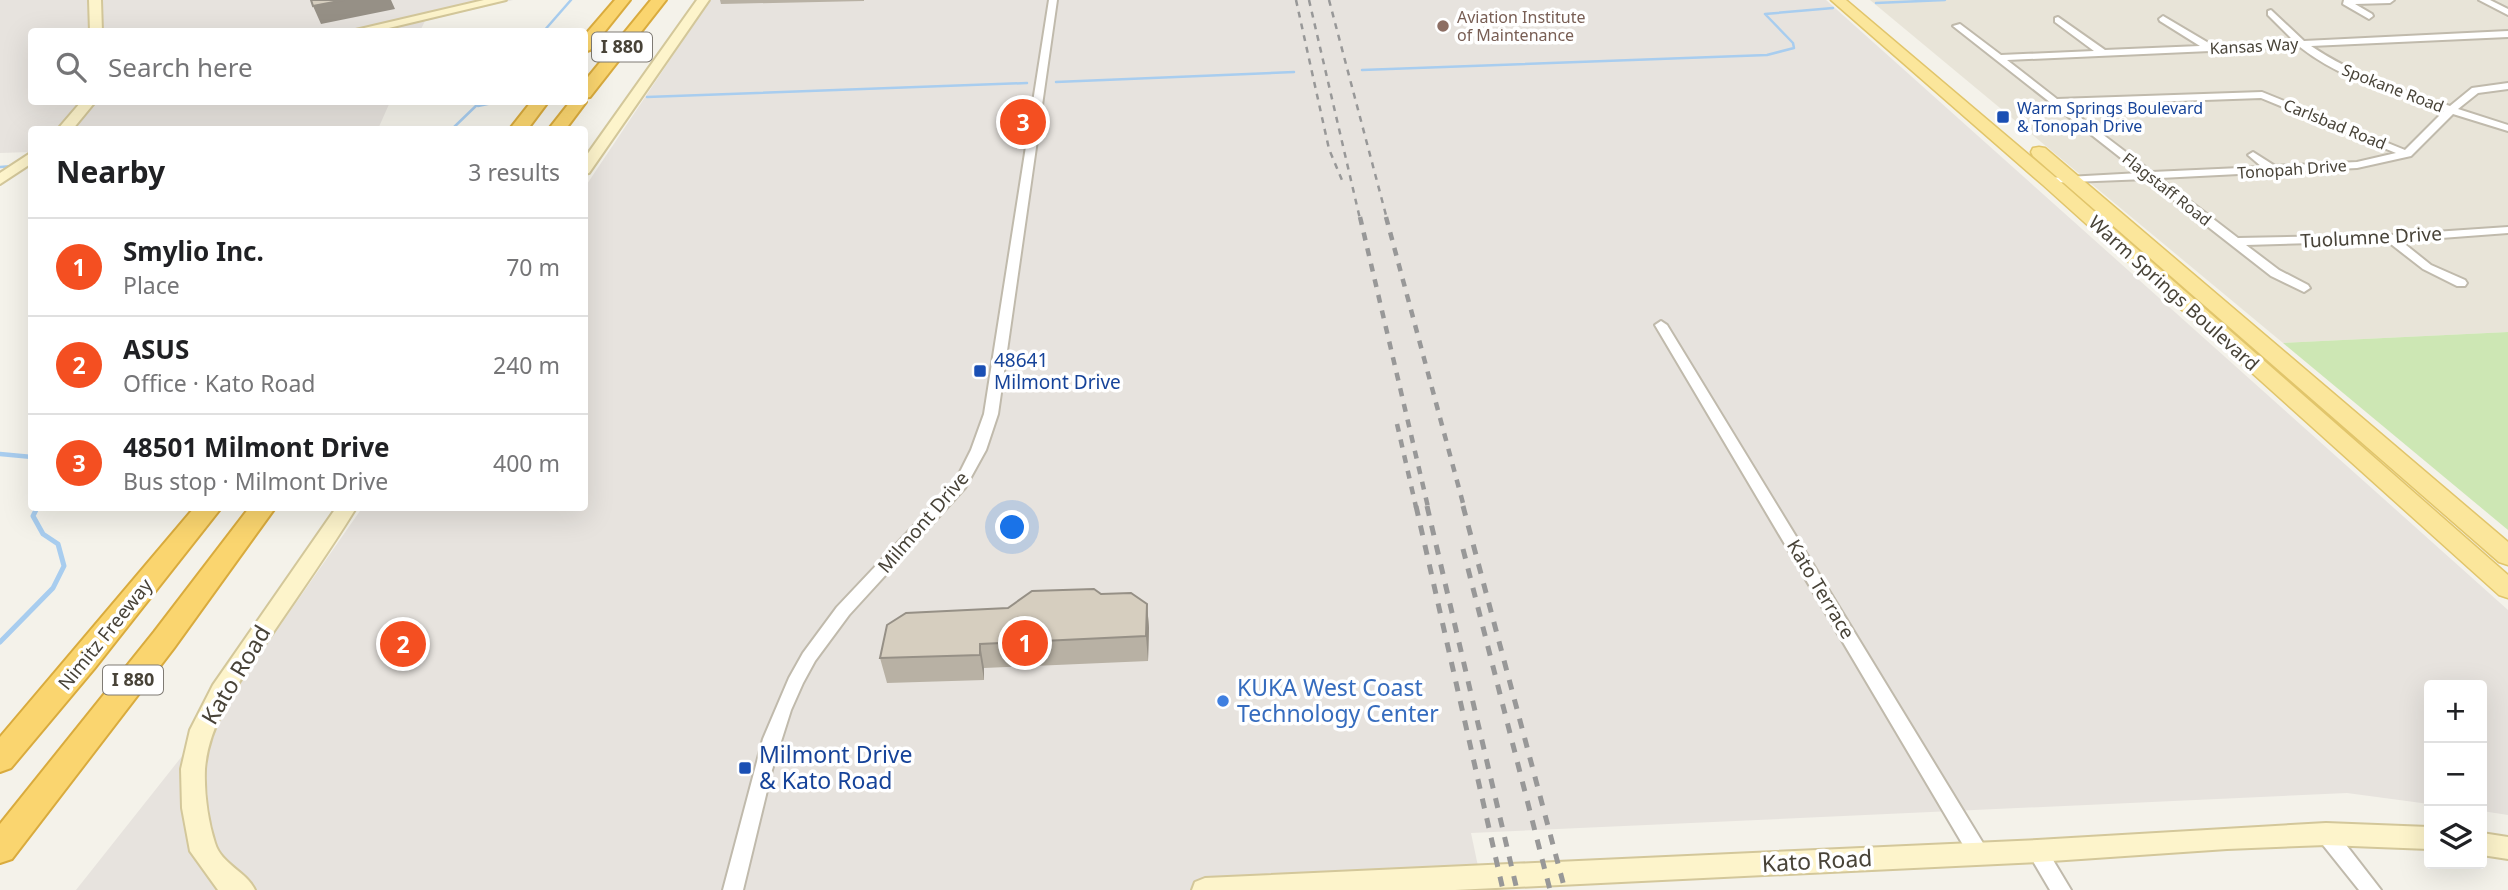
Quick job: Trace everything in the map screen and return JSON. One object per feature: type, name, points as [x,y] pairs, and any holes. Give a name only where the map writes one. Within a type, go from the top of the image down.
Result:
[{"type":"highway","name":"I 880","points":[[588,42],[623,0]]},
{"type":"highway","name":"I 880","points":[[588,88],[659,0]]},
{"type":"highway","points":[[520,126],[538,105]]},
{"type":"highway","points":[[559,126],[576,105]]},
{"type":"highway","name":"Nimitz Freeway","points":[[0,759],[206,511]]},
{"type":"highway","name":"I 880","points":[[0,849],[260,511]]},
{"type":"main road","name":"Warm Springs Boulevard","points":[[1838,0],[2060,180],[2508,556]]},
{"type":"main road","name":"Warm Springs Boulevard","points":[[1856,0],[1973,97],[2060,180],[2508,589]]},
{"type":"main road","points":[[1910,61],[1922,65],[1951,88],[1973,97]]},
{"type":"street","points":[[95,0],[96,28]]},
{"type":"street","points":[[371,28],[500,0]]},
{"type":"street","points":[[588,164],[703,0]]},
{"type":"street","name":"Milmont Drive","points":[[733,890],[773,741],[788,696],[807,659],[829,629],[960,485],[977,459],[991,414],[1053,0]]},
{"type":"street","points":[[2345,1],[2390,0]]},
{"type":"street","points":[[2483,0],[2508,12]]},
{"type":"street","points":[[2345,1],[2369,16]]},
{"type":"street","name":"Spokane Road","points":[[2271,13],[2299,44],[2352,75],[2467,118],[2506,128]]},
{"type":"street","points":[[2163,19],[2210,48]]},
{"type":"street","points":[[2058,20],[2103,53]]},
{"type":"street","name":"Flagstaff Road","points":[[1956,26],[2001,58],[2275,274],[2304,288]]},
{"type":"street","name":"Kansas Way","points":[[2001,58],[2508,34]]},
{"type":"street","points":[[2407,154],[2475,90],[2508,86]]},
{"type":"street","name":"Carlsbad Road","points":[[2057,102],[2262,95],[2407,154]]},
{"type":"street","points":[[67,126],[85,105]]},
{"type":"street","name":"Tonopah Drive","points":[[2060,180],[2357,165],[2407,154]]},
{"type":"street","points":[[2253,155],[2275,171]]},
{"type":"street","points":[[3,178],[28,159]]},
{"type":"street","name":"Tuolumne Drive","points":[[2235,242],[2390,238],[2508,230]]},
{"type":"street","points":[[2390,238],[2427,267],[2461,283]]},
{"type":"street","name":"Kato Terrace","points":[[1661,325],[1979,854]]},
{"type":"street","name":"Kato Road","points":[[242,890],[229,883],[203,851],[195,808],[193,769],[202,730],[221,691],[344,511]]},
{"type":"street","points":[[2326,834],[2371,890]]},
{"type":"street","name":"Kato Road","points":[[1205,890],[1979,854],[2326,834],[2424,838]]},
{"type":"street","points":[[2487,845],[2508,848]]},
{"type":"street","points":[[2037,851],[2061,890]]},
{"type":"shaded area","points":[[0,0],[513,0],[425,21],[422,28],[28,28],[28,105],[389,105],[379,126],[28,126],[28,152],[0,153]]},
{"type":"shaded area","points":[[710,0],[1826,0],[2508,610],[2508,815],[2487,812],[2487,680],[2424,680],[2424,803],[2347,793],[1471,833],[1483,890],[76,890],[240,683],[360,511],[588,511],[588,183]]},
{"type":"shaded area","points":[[1870,0],[2508,0],[2508,332],[2283,343]]},
{"type":"green space","points":[[2508,332],[2508,530],[2283,343]]},
{"type":"building","points":[[311,0],[344,0],[313,6]]},
{"type":"building","points":[[1094,589],[1101,594],[1131,593],[1147,604],[1146,636],[980,644],[980,655],[880,658],[887,625],[906,613],[1008,608],[1032,591]]},
{"type":"waterway","points":[[546,28],[571,0]]},
{"type":"waterway","points":[[1876,3],[1945,0]]},
{"type":"waterway","points":[[1362,70],[1767,55],[1794,48],[1793,43],[1765,14],[1833,8]]},
{"type":"waterway","points":[[1056,82],[1294,72]]},
{"type":"waterway","points":[[647,97],[1027,83]]},
{"type":"waterway","points":[[455,126],[477,105]]},
{"type":"waterway","points":[[478,106],[483,105]]},
{"type":"waterway","points":[[0,167],[13,166]]},
{"type":"waterway","points":[[0,454],[28,457]]},
{"type":"waterway","points":[[0,642],[53,588],[64,566],[58,544],[43,534],[33,516],[36,511]]},
{"type":"railway","points":[[1296,0],[1329,149],[1344,185]]},
{"type":"railway","points":[[1309,0],[1360,219]]},
{"type":"railway","points":[[1329,0],[1387,219]]},
{"type":"railway","points":[[1360,217],[1428,507]]},
{"type":"railway","points":[[1386,217],[1464,507]]},
{"type":"railway","points":[[1397,424],[1416,507]]},
{"type":"railway","points":[[1416,506],[1503,890]]},
{"type":"railway","points":[[1427,506],[1517,890]]},
{"type":"railway","points":[[1463,506],[1565,890]]},
{"type":"railway","points":[[1463,549],[1550,890]]},
{"type":"place","name":"Aviation Institute of Maintenance","points":[[1443,26]]},
{"type":"place","name":"Warm Springs Boulevard & Tonopah Drive","points":[[2003,117]]},
{"type":"place","name":"48501 Milmont Drive","points":[[1023,122]]},
{"type":"place","name":"48641 Milmont Drive","points":[[980,371]]},
{"type":"place","name":"Smylio Inc.","points":[[1025,643]]},
{"type":"place","name":"ASUS","points":[[403,644]]},
{"type":"place","name":"KUKA West Coast Technology Center","points":[[1223,701]]},
{"type":"place","name":"Milmont Drive & Kato Road","points":[[745,768]]}]
